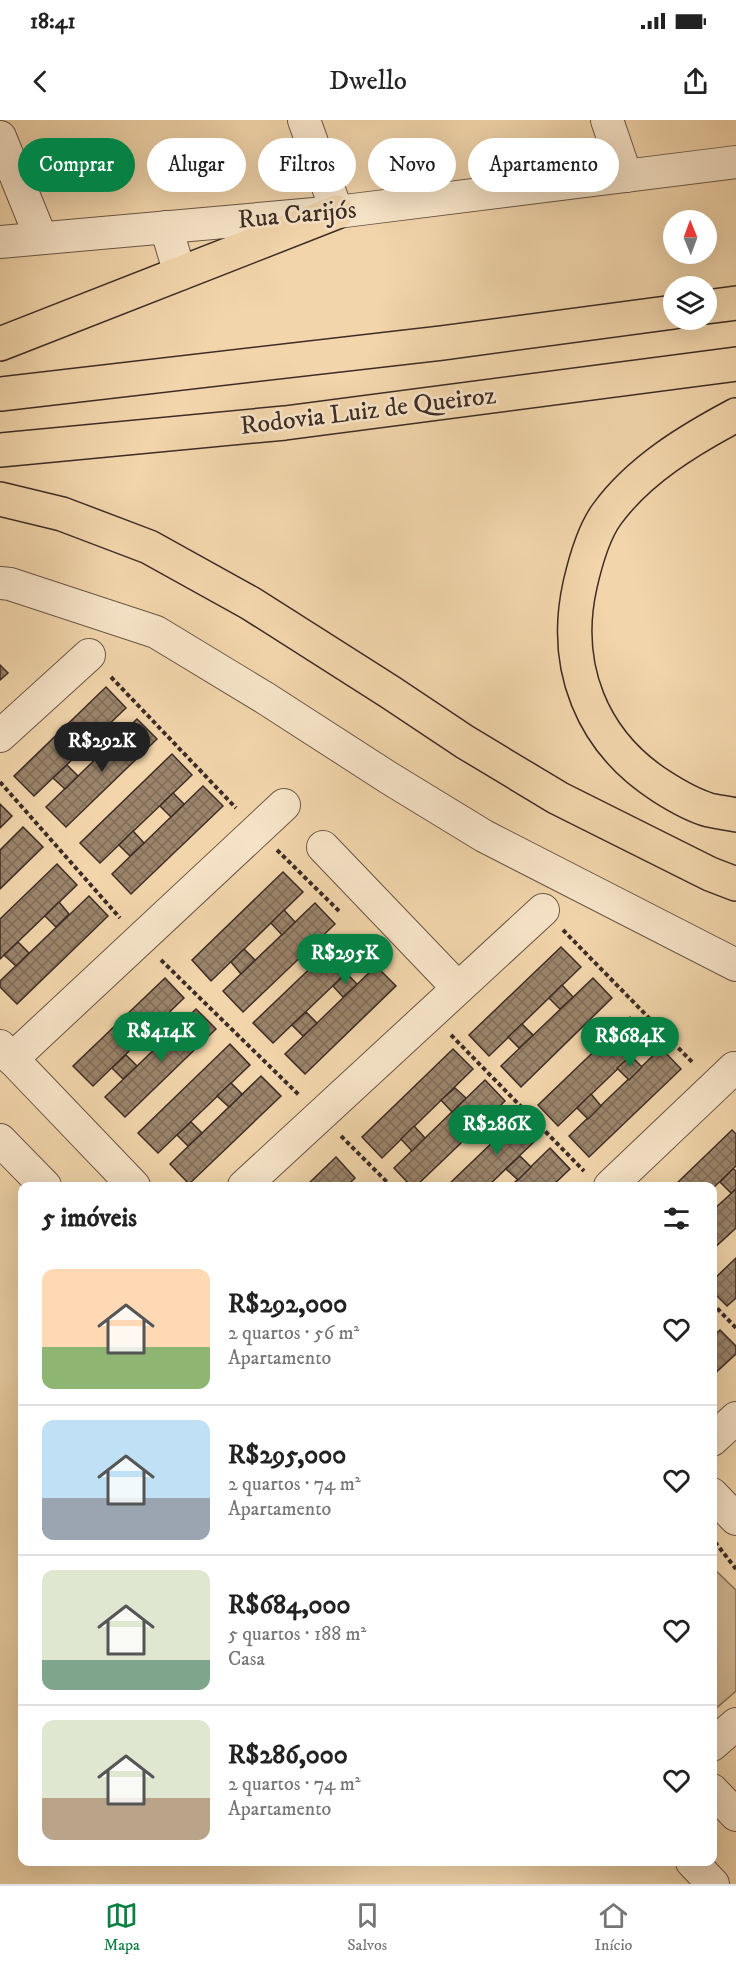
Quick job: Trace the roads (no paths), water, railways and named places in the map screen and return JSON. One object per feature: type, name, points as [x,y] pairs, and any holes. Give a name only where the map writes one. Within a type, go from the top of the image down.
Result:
[{"type":"highway","points":[[0,344],[337,212]]},
{"type":"highway","points":[[717,306],[736,303]]},
{"type":"highway","points":[[0,394],[442,344],[663,314]]},
{"type":"highway","name":"Rodovia Luiz de Queiroz","points":[[0,450],[285,423],[736,364]]},
{"type":"highway","points":[[736,415],[676,450],[639,478],[606,514],[586,558],[574,610],[577,660],[590,707],[613,746],[642,774],[674,794],[708,809],[736,815]]},
{"type":"highway","points":[[0,498],[62,514],[149,547],[250,603],[465,742],[558,798],[710,874],[736,884]]},
{"type":"street","points":[[304,120],[337,212]]},
{"type":"street","points":[[607,120],[626,177]]},
{"type":"street","points":[[0,137],[41,238]]},
{"type":"street","name":"Rua Carijós","points":[[0,242],[337,212],[736,162]]},
{"type":"street","points":[[166,227],[180,274]]},
{"type":"street","points":[[0,583],[10,584],[156,632],[484,836],[736,965]]},
{"type":"street","points":[[0,736],[89,655]]},
{"type":"street","points":[[130,1182],[6,1052],[140,940],[284,805]]},
{"type":"street","points":[[323,847],[458,988]]},
{"type":"street","points":[[248,1182],[543,910]]},
{"type":"street","points":[[614,1182],[726,1078]]},
{"type":"street","points":[[0,1140],[41,1182]]},
{"type":"street","points":[[717,1435],[736,1418]]},
{"type":"street","points":[[717,1499],[736,1519]]},
{"type":"street","points":[[717,1741],[736,1724]]},
{"type":"street","points":[[717,1795],[736,1815]]},
{"type":"street","points":[[696,1866],[713,1884]]}]
